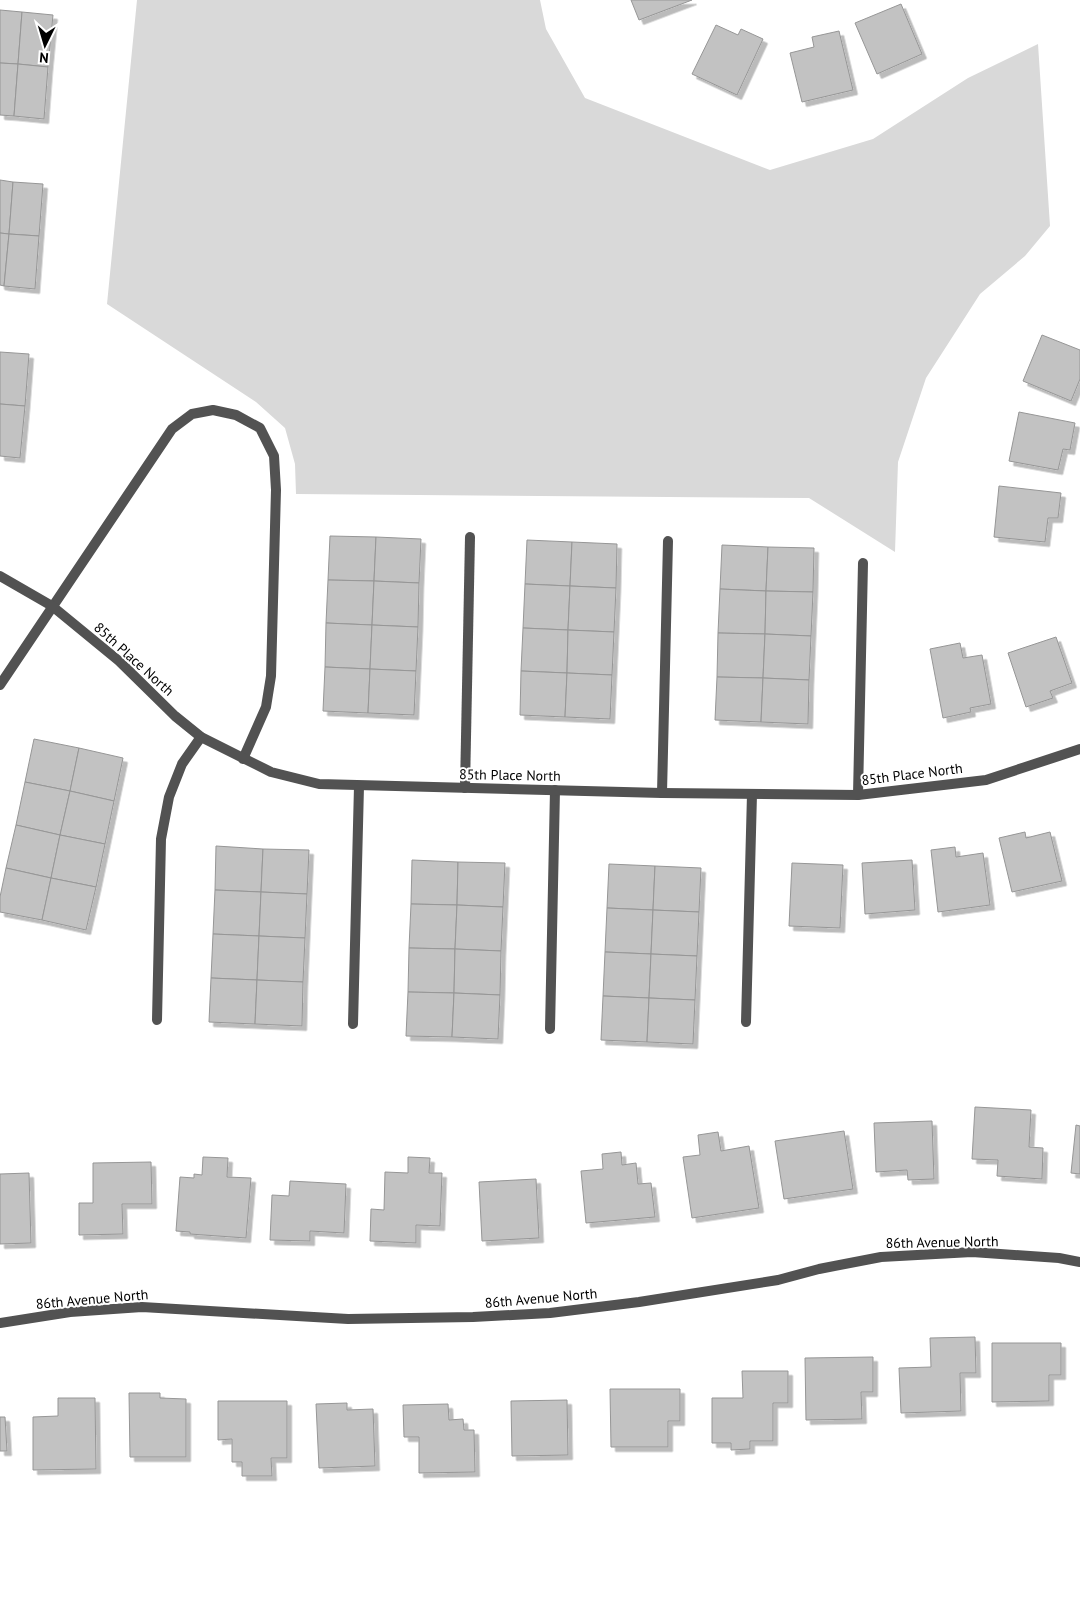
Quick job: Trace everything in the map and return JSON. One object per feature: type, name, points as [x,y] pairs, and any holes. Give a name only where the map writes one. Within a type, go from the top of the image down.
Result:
[{"type":"street","points":[[0,685],[172,429],[192,414],[213,410],[236,415],[260,428],[274,456],[275,482],[271,676],[266,707],[244,759]]},
{"type":"street","points":[[465,788],[470,537]]},
{"type":"street","points":[[662,793],[668,541]]},
{"type":"street","points":[[858,795],[863,563]]},
{"type":"street","name":"85th Place North","points":[[0,576],[52,606],[119,661],[175,716],[201,737],[270,772],[318,784],[662,793],[858,795],[986,780],[1080,749]]},
{"type":"street","points":[[157,1020],[162,839],[169,797],[182,764],[201,737]]},
{"type":"street","points":[[353,1024],[359,786]]},
{"type":"street","points":[[550,1029],[555,790]]},
{"type":"street","points":[[746,1022],[752,794]]},
{"type":"street","name":"86th Avenue North","points":[[0,1323],[70,1312],[142,1307],[348,1319],[473,1317],[550,1312],[639,1302],[778,1280],[819,1269],[881,1257],[972,1252],[1058,1258],[1080,1262]]},
{"type":"shaded area","points":[[137,0],[540,0],[546,29],[585,98],[770,170],[873,139],[968,78],[1038,44],[1050,226],[1025,256],[980,294],[926,378],[898,462],[895,552],[809,498],[296,494],[295,464],[285,428],[256,402],[107,304]]},
{"type":"building","points":[[631,0],[692,0],[639,20]]},
{"type":"building","points":[[901,4],[922,54],[877,74],[855,23]]},
{"type":"building","points":[[0,10],[22,12],[18,64],[0,63]]},
{"type":"building","points":[[22,12],[53,15],[48,67],[18,64]]},
{"type":"building","points":[[716,25],[738,35],[741,29],[763,39],[737,95],[692,74]]},
{"type":"building","points":[[839,31],[853,90],[802,102],[790,53],[814,47],[812,37]]},
{"type":"building","points":[[0,63],[18,64],[14,116],[0,115]]},
{"type":"building","points":[[18,64],[48,67],[44,119],[14,116]]},
{"type":"building","points":[[0,180],[13,182],[9,234],[0,233]]},
{"type":"building","points":[[13,182],[43,184],[39,236],[9,234]]},
{"type":"building","points":[[0,233],[9,234],[4,286],[0,285]]},
{"type":"building","points":[[9,234],[39,236],[35,289],[4,286]]},
{"type":"building","points":[[1042,335],[1080,350],[1080,379],[1071,401],[1023,381]]},
{"type":"building","points":[[0,352],[29,354],[25,406],[0,404]]},
{"type":"building","points":[[0,404],[25,406],[20,458],[0,456]]},
{"type":"building","points":[[1019,412],[1075,423],[1070,450],[1063,449],[1058,470],[1009,461]]},
{"type":"building","points":[[999,486],[1061,493],[1058,518],[1048,518],[1045,542],[994,537]]},
{"type":"building","points":[[330,536],[376,537],[374,581],[328,580]]},
{"type":"building","points":[[376,537],[421,539],[419,583],[374,581]]},
{"type":"building","points":[[527,540],[572,542],[570,586],[525,584]]},
{"type":"building","points":[[572,542],[617,544],[616,588],[570,586]]},
{"type":"building","points":[[722,545],[768,547],[766,591],[720,589]]},
{"type":"building","points":[[768,547],[814,548],[813,592],[766,591]]},
{"type":"building","points":[[328,580],[374,581],[372,625],[326,623]]},
{"type":"building","points":[[374,581],[419,583],[418,627],[372,625]]},
{"type":"building","points":[[525,584],[570,586],[568,630],[523,628]]},
{"type":"building","points":[[570,586],[616,588],[614,632],[568,630]]},
{"type":"building","points":[[720,589],[766,591],[765,634],[718,633]]},
{"type":"building","points":[[766,591],[813,592],[811,636],[765,634]]},
{"type":"building","points":[[326,623],[372,625],[370,669],[325,667]]},
{"type":"building","points":[[372,625],[418,627],[416,671],[370,669]]},
{"type":"building","points":[[523,628],[568,630],[567,673],[521,671]]},
{"type":"building","points":[[568,630],[614,632],[612,675],[567,673]]},
{"type":"building","points":[[718,633],[765,634],[763,678],[717,677]]},
{"type":"building","points":[[765,634],[811,636],[809,680],[763,678]]},
{"type":"building","points":[[1056,637],[1072,683],[1050,691],[1053,698],[1026,707],[1008,653]]},
{"type":"building","points":[[960,643],[963,658],[982,655],[991,704],[970,708],[971,712],[943,718],[930,649]]},
{"type":"building","points":[[325,667],[370,669],[368,713],[323,711]]},
{"type":"building","points":[[370,669],[416,671],[414,715],[368,713]]},
{"type":"building","points":[[521,671],[567,673],[565,717],[520,715]]},
{"type":"building","points":[[567,673],[612,675],[610,719],[565,717]]},
{"type":"building","points":[[717,677],[763,678],[761,722],[715,720]]},
{"type":"building","points":[[763,678],[809,680],[808,724],[761,722]]},
{"type":"building","points":[[34,739],[79,748],[70,791],[25,782]]},
{"type":"building","points":[[79,748],[123,758],[114,801],[70,791]]},
{"type":"building","points":[[25,782],[70,791],[60,835],[16,825]]},
{"type":"building","points":[[70,791],[114,801],[105,844],[60,835]]},
{"type":"building","points":[[16,825],[60,835],[51,878],[6,868]]},
{"type":"building","points":[[1025,832],[1026,838],[1050,832],[1062,881],[1012,892],[999,838]]},
{"type":"building","points":[[60,835],[105,844],[96,887],[51,878]]},
{"type":"building","points":[[216,846],[263,849],[261,892],[215,890]]},
{"type":"building","points":[[955,847],[956,857],[983,853],[990,905],[938,912],[931,850]]},
{"type":"building","points":[[263,849],[309,850],[307,894],[261,892]]},
{"type":"building","points":[[412,860],[458,862],[457,905],[411,904]]},
{"type":"building","points":[[912,860],[915,910],[865,914],[862,863]]},
{"type":"building","points":[[458,862],[505,863],[503,907],[457,905]]},
{"type":"building","points":[[792,863],[843,865],[840,928],[789,926]]},
{"type":"building","points":[[609,864],[655,866],[653,910],[607,908]]},
{"type":"building","points":[[655,866],[701,868],[699,912],[653,910]]},
{"type":"building","points":[[6,868],[51,878],[42,920],[0,912],[0,897]]},
{"type":"building","points":[[51,878],[96,887],[86,930],[42,920]]},
{"type":"building","points":[[215,890],[261,892],[259,936],[213,934]]},
{"type":"building","points":[[261,892],[307,894],[305,938],[259,936]]},
{"type":"building","points":[[411,904],[457,905],[455,949],[409,948]]},
{"type":"building","points":[[457,905],[503,907],[501,951],[455,949]]},
{"type":"building","points":[[607,908],[653,910],[651,954],[605,952]]},
{"type":"building","points":[[653,910],[699,912],[697,956],[651,954]]},
{"type":"building","points":[[213,934],[259,936],[257,980],[211,978]]},
{"type":"building","points":[[259,936],[305,938],[303,982],[257,980]]},
{"type":"building","points":[[409,948],[455,949],[454,993],[408,992]]},
{"type":"building","points":[[455,949],[501,951],[500,995],[454,993]]},
{"type":"building","points":[[605,952],[651,954],[649,998],[603,996]]},
{"type":"building","points":[[651,954],[697,956],[695,1000],[649,998]]},
{"type":"building","points":[[211,978],[257,980],[255,1024],[209,1022]]},
{"type":"building","points":[[257,980],[303,982],[302,1026],[255,1024]]},
{"type":"building","points":[[408,992],[454,993],[452,1037],[406,1036]]},
{"type":"building","points":[[454,993],[500,995],[498,1039],[452,1037]]},
{"type":"building","points":[[603,996],[649,998],[647,1042],[601,1040]]},
{"type":"building","points":[[649,998],[695,1000],[693,1044],[647,1042]]},
{"type":"building","points":[[975,1107],[1031,1110],[1029,1147],[1043,1148],[1042,1179],[997,1176],[998,1160],[972,1159]]},
{"type":"building","points":[[932,1121],[934,1179],[908,1180],[907,1170],[876,1172],[874,1123]]},
{"type":"building","points":[[1076,1125],[1080,1126],[1080,1174],[1071,1173]]},
{"type":"building","points":[[844,1131],[853,1189],[784,1199],[775,1141]]},
{"type":"building","points":[[718,1132],[721,1151],[749,1146],[759,1208],[692,1218],[683,1157],[700,1155],[698,1135]]},
{"type":"building","points":[[621,1152],[622,1165],[636,1163],[638,1184],[651,1183],[655,1217],[586,1223],[581,1171],[603,1169],[602,1154]]},
{"type":"building","points":[[203,1157],[228,1158],[227,1177],[251,1178],[246,1238],[190,1234],[190,1232],[176,1231],[180,1177],[194,1178],[194,1174],[202,1175]]},
{"type":"building","points":[[408,1157],[430,1158],[429,1173],[442,1173],[440,1226],[416,1225],[416,1243],[370,1241],[371,1209],[384,1210],[385,1172],[408,1173]]},
{"type":"building","points":[[151,1162],[152,1204],[122,1204],[123,1234],[79,1235],[79,1203],[93,1203],[93,1163]]},
{"type":"building","points":[[29,1173],[31,1243],[0,1244],[0,1174]]},
{"type":"building","points":[[536,1179],[539,1238],[482,1241],[479,1182]]},
{"type":"building","points":[[290,1181],[346,1184],[344,1233],[310,1231],[310,1241],[270,1240],[272,1195],[289,1196]]},
{"type":"building","points":[[975,1337],[976,1373],[960,1373],[961,1411],[901,1413],[899,1368],[931,1367],[930,1338]]},
{"type":"building","points":[[992,1343],[1061,1343],[1061,1375],[1049,1375],[1049,1401],[992,1402]]},
{"type":"building","points":[[873,1357],[873,1392],[861,1392],[862,1419],[806,1420],[805,1358]]},
{"type":"building","points":[[742,1371],[788,1371],[788,1403],[773,1403],[773,1441],[750,1441],[750,1449],[731,1450],[731,1443],[712,1443],[712,1398],[743,1398]]},
{"type":"building","points":[[610,1389],[680,1389],[680,1421],[668,1421],[668,1447],[611,1447]]},
{"type":"building","points":[[129,1393],[160,1393],[160,1398],[186,1399],[186,1457],[130,1457]]},
{"type":"building","points":[[58,1398],[95,1398],[96,1469],[33,1470],[33,1417],[58,1416]]},
{"type":"building","points":[[567,1400],[568,1455],[512,1456],[511,1401]]},
{"type":"building","points":[[218,1401],[287,1401],[287,1458],[271,1458],[272,1476],[242,1476],[242,1462],[232,1462],[232,1439],[218,1440]]},
{"type":"building","points":[[347,1403],[347,1410],[373,1409],[375,1466],[319,1468],[316,1404]]},
{"type":"building","points":[[448,1404],[449,1420],[463,1419],[464,1430],[474,1430],[475,1472],[419,1473],[419,1437],[404,1437],[403,1405]]},
{"type":"building","points":[[0,1417],[5,1417],[7,1451],[0,1451]]}]
